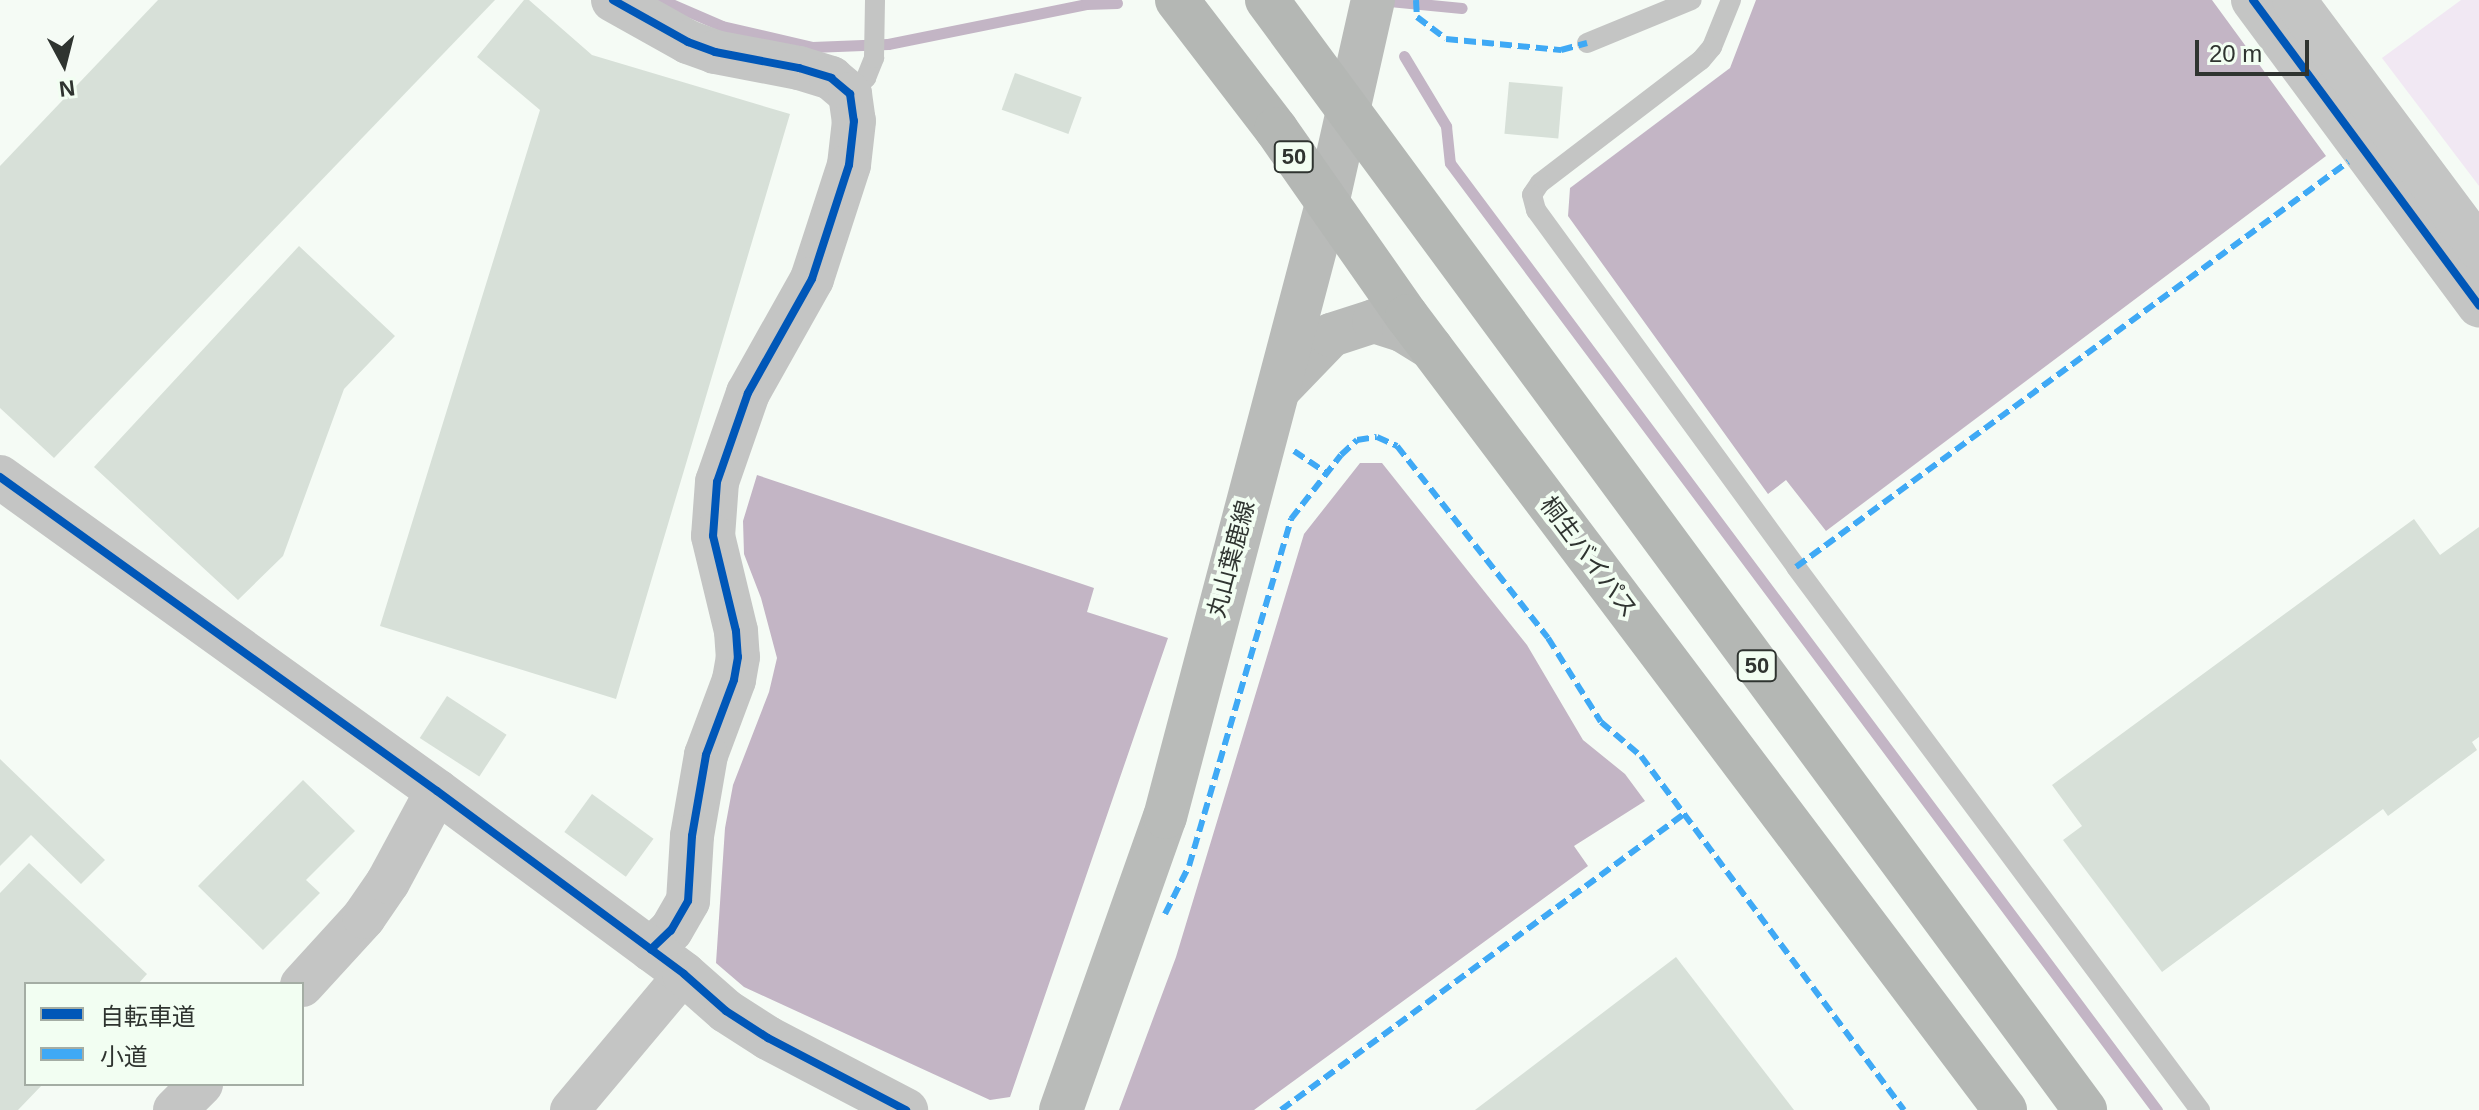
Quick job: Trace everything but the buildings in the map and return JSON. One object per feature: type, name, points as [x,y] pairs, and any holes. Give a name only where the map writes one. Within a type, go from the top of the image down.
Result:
[{"type":"highway","name":"桐生バイパス","points":[[1177,0],[1276,129],[1431,348],[2005,1110]]},
{"type":"highway","name":"50","points":[[1267,0],[2085,1110]]},
{"type":"main road","name":"丸山葉鹿線","points":[[1061,1110],[1165,817],[1327,204],[1370,14]]},
{"type":"main road","points":[[1276,394],[1331,335],[1348,328],[1374,321],[1404,331],[1431,348]]},
{"type":"street","points":[[570,1110],[668,962],[671,930],[688,901],[692,836],[706,755],[734,680],[738,657],[736,631],[713,536],[717,482],[748,393],[812,279],[849,165],[854,121],[850,94],[831,78],[715,52],[688,42],[613,0]]},
{"type":"street","points":[[2284,6],[2479,248]]},
{"type":"street","points":[[2284,6],[2479,305]]},
{"type":"street","points":[[0,477],[437,791],[668,962],[726,1011],[768,1038],[906,1110]]},
{"type":"street","points":[[304,983],[364,917],[388,882],[437,791]]},
{"type":"street","points":[[175,1110],[199,1086]]},
{"type":"lane","points":[[1587,43],[1692,0]]},
{"type":"lane","points":[[1731,0],[1712,47],[1701,60],[1540,183],[1532,195],[1536,210],[1796,567],[2200,1110]]},
{"type":"lane","points":[[850,94],[866,78],[874,58],[874,10]]},
{"type":"shaded area","points":[[1756,0],[2212,0],[2326,156],[1826,531],[1786,480],[1768,494],[1568,216],[1570,188],[1730,68]]},
{"type":"shaded area","points":[[2461,0],[2479,0],[2479,186],[2382,58]]},
{"type":"shaded area","points":[[1360,463],[1382,463],[1527,645],[1583,740],[1625,774],[1645,801],[1574,846],[1588,866],[1254,1110],[1119,1110],[1176,957],[1304,534]]},
{"type":"shaded area","points":[[757,475],[1094,588],[1087,612],[1168,638],[1010,1097],[990,1100],[744,987],[716,963],[725,828],[733,785],[769,692],[777,658],[761,598],[744,554],[743,521]]},
{"type":"waterway","points":[[662,0],[722,26],[812,47],[888,44],[1086,4],[1117,3]]},
{"type":"waterway","points":[[1379,0],[1462,8]]},
{"type":"waterway","points":[[1404,56],[1446,126],[1450,163],[2157,1110]]},
{"type":"marked path","points":[[1416,0],[1417,17],[1446,39],[1561,50],[1587,43]]},
{"type":"marked path","points":[[1796,567],[2348,162]]},
{"type":"marked path","points":[[1165,914],[1189,866],[1291,519],[1341,455],[1357,440],[1377,437],[1397,446],[1548,638],[1601,722],[1641,756],[1904,1110]]},
{"type":"marked path","points":[[1294,451],[1327,473]]},
{"type":"marked path","points":[[1281,1110],[1684,814]]},
{"type":"cycle path","points":[[613,0],[688,42],[715,52],[799,68],[831,78],[850,94],[854,121],[849,165],[812,279],[748,393],[717,482],[713,536],[736,631],[738,657],[734,680],[706,755],[692,836],[688,901],[671,930],[651,949]]},
{"type":"cycle path","points":[[2253,0],[2479,305]]},
{"type":"cycle path","points":[[0,477],[437,791],[684,974],[726,1011],[768,1038],[906,1110]]}]
